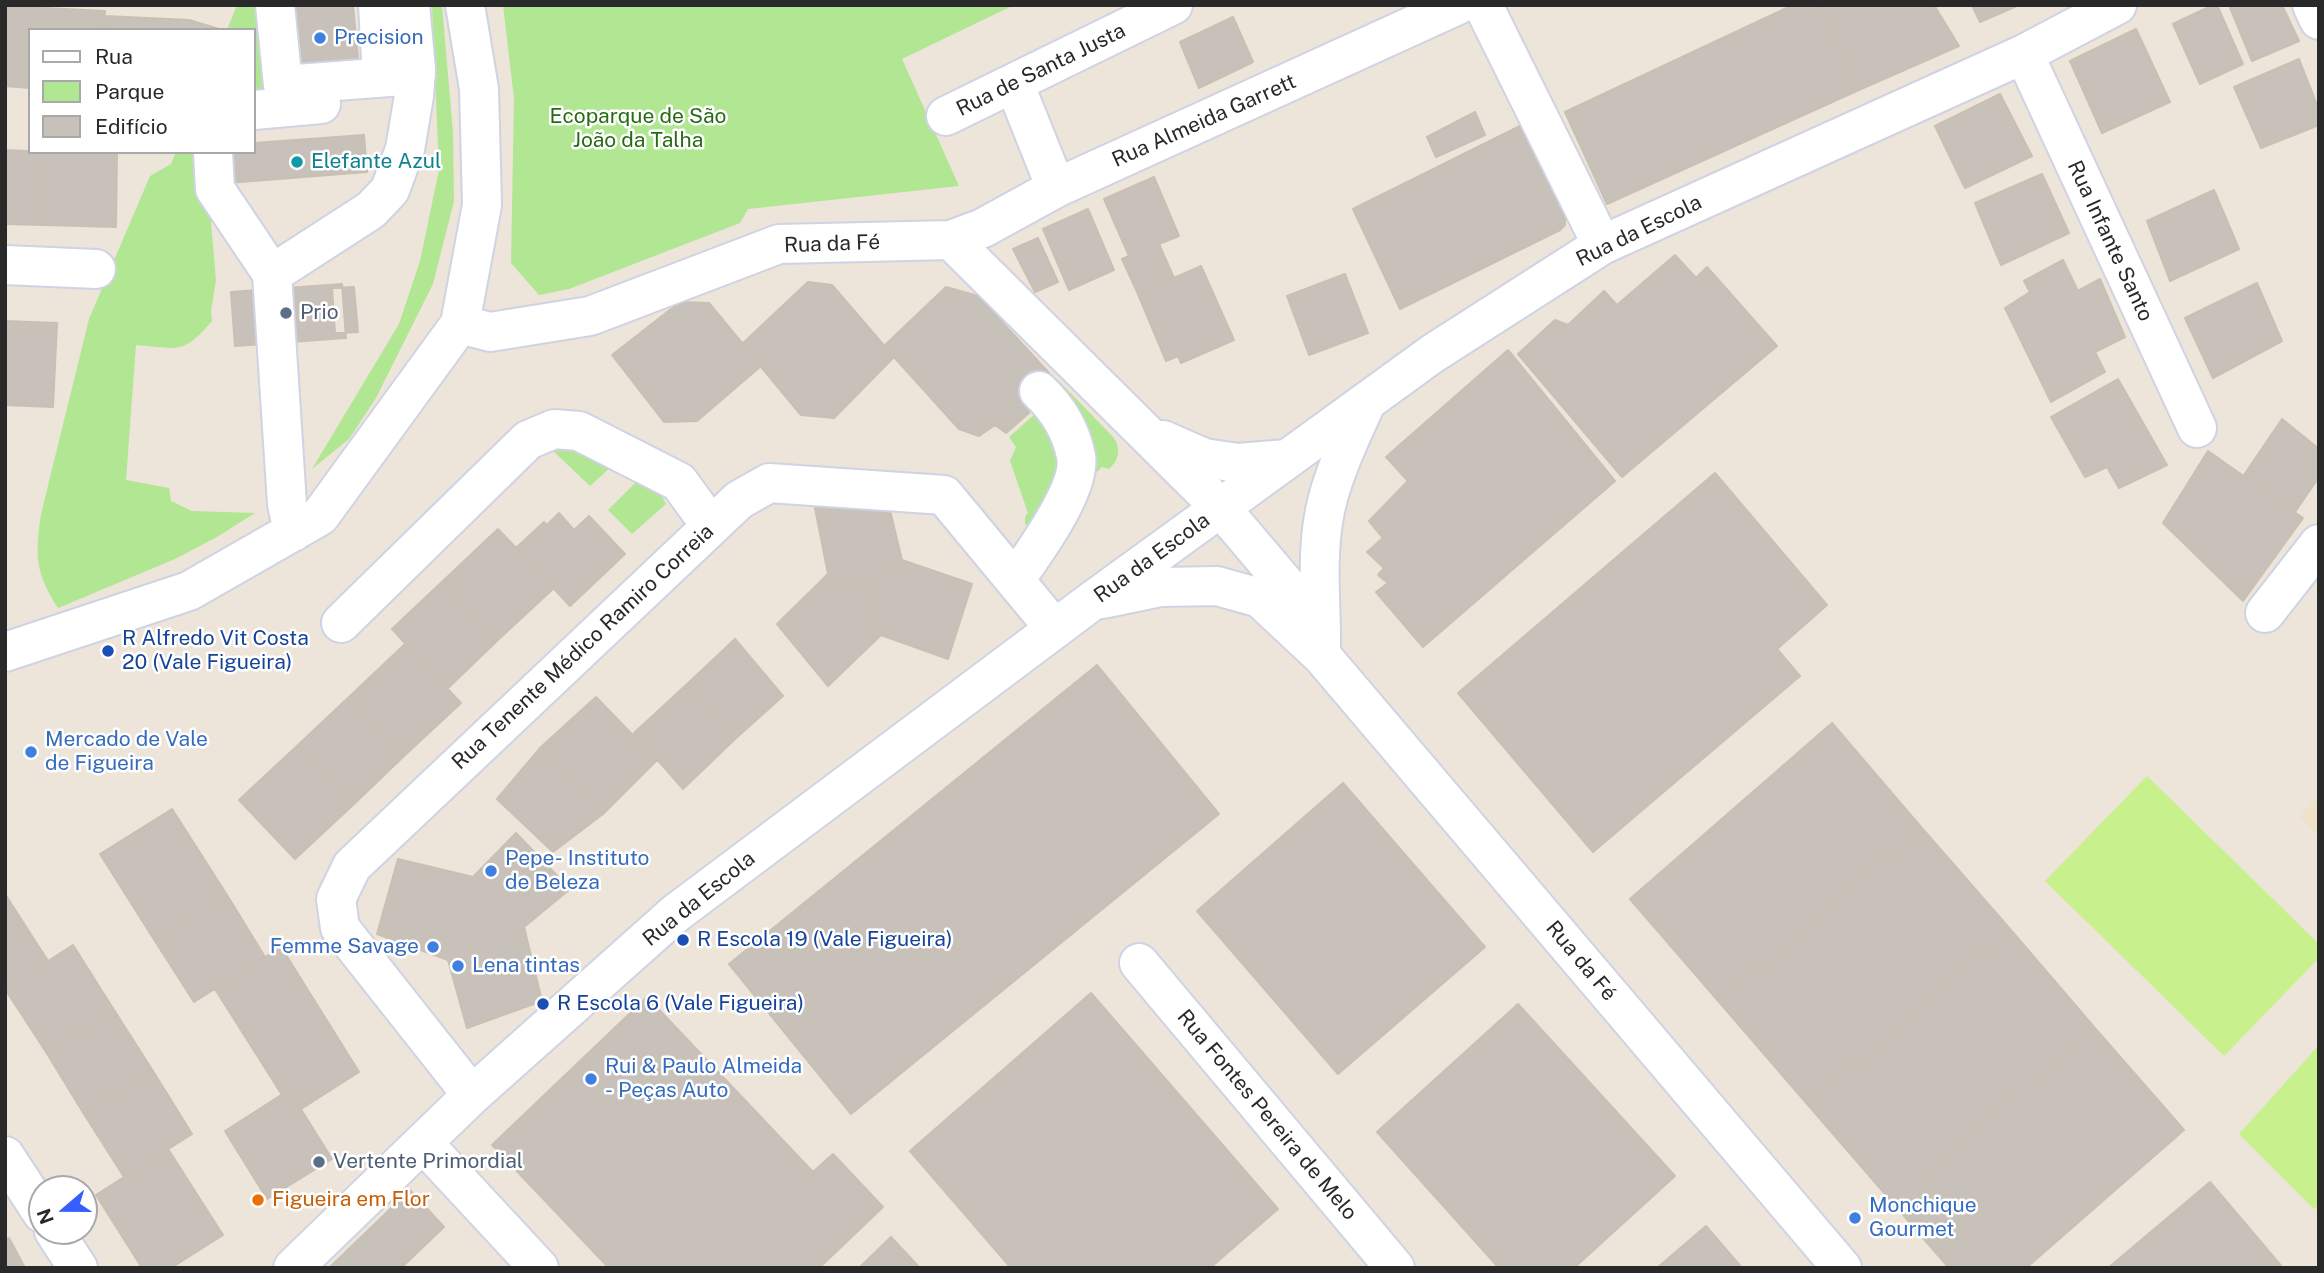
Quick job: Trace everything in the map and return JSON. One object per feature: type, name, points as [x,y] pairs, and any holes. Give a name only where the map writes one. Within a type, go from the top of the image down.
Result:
[{"type":"street","points":[[275,5],[283,85],[404,82]]},
{"type":"street","points":[[377,5],[404,82]]},
{"type":"street","points":[[272,274],[371,210],[390,190],[405,149],[404,82],[410,5]]},
{"type":"street","points":[[5,652],[189,591],[320,516],[460,324],[482,205],[479,89],[465,5]]},
{"type":"street","name":"Rua de Santa Justa","points":[[946,116],[1173,5]]},
{"type":"street","name":"Rua Almeida Garrett","points":[[951,240],[983,228],[1056,188],[1458,5]]},
{"type":"street","points":[[1483,5],[1595,230]]},
{"type":"street","name":"Rua da Escola","points":[[293,1268],[472,1096],[676,914],[1055,629],[1220,507],[1290,459],[1595,230],[2024,54],[2117,5]]},
{"type":"street","points":[[2312,5],[2319,20]]},
{"type":"street","name":"Rua Infante Santo","points":[[2024,54],[2197,428]]},
{"type":"street","points":[[256,110],[404,82]]},
{"type":"street","points":[[1014,83],[1056,188]]},
{"type":"street","points":[[213,154],[215,189],[272,274],[287,504],[293,532]]},
{"type":"street","name":"Rua da Fé","points":[[460,324],[490,332],[590,316],[779,244],[951,240],[1220,507],[1321,641],[1842,1268]]},
{"type":"street","points":[[5,265],[96,269]]},
{"type":"street","points":[[1015,580],[1053,525],[1070,489],[1076,458],[1066,428],[1054,405],[1039,391]]},
{"type":"street","points":[[1321,641],[1320,553],[1327,500],[1342,457],[1367,401]]},
{"type":"street","points":[[341,623],[528,440],[554,429],[579,431],[679,482],[711,526]]},
{"type":"street","name":"Rua da Fé","points":[[1142,430],[1204,458],[1238,463],[1290,459]]},
{"type":"street","name":"Rua Tenente Médico Ramiro Correia","points":[[472,1096],[340,928],[335,900],[352,866],[739,500],[769,484],[944,495],[1055,629]]},
{"type":"street","points":[[2265,613],[2319,544]]},
{"type":"street","name":"Rua da Fé","points":[[1093,601],[1161,587],[1217,586],[1260,598],[1321,641]]},
{"type":"street","name":"Rua Fontes Pereira de Melo","points":[[1139,963],[1395,1268]]},
{"type":"street","points":[[424,1144],[539,1268]]},
{"type":"street","points":[[5,1156],[28,1191]]},
{"type":"street","points":[[63,1245],[78,1268]]},
{"type":"shaded area","points":[[2319,797],[2319,836],[2299,817]]},
{"type":"green space","points":[[237,5],[263,5],[271,93],[256,94],[256,28],[228,28]]},
{"type":"green space","points":[[432,5],[442,5],[453,133],[454,201],[433,284],[376,398],[349,439],[312,469],[399,324],[420,261],[439,170]]},
{"type":"green space","name":"Ecoparque de São João da Talha","points":[[503,5],[1014,5],[902,59],[959,186],[748,209],[740,223],[569,289],[539,295],[511,263],[514,99]]},
{"type":"green space","points":[[175,154],[205,154],[216,280],[212,321],[186,345],[171,348],[136,345],[126,480],[169,488],[171,501],[192,511],[255,513],[175,559],[58,608],[41,574],[39,528],[89,319],[150,176],[171,164]]},
{"type":"green space","points":[[1058,380],[1114,438],[1118,450],[1112,466],[1109,469],[1102,467],[1096,473],[1060,552],[1054,548],[1085,467],[1048,386]]},
{"type":"green space","points":[[1035,414],[1059,440],[1063,461],[1037,521],[1025,525],[1028,513],[1010,461],[1016,447],[1009,437]]},
{"type":"green space","points":[[575,447],[613,465],[590,486],[551,449]]},
{"type":"green space","points":[[642,476],[655,483],[666,504],[632,534],[608,510]]},
{"type":"green space","points":[[2147,776],[2319,944],[2319,958],[2224,1056],[2045,881]]},
{"type":"green space","points":[[2319,1045],[2319,1204],[2314,1209],[2239,1134]]},
{"type":"building","name":"Precision","points":[[280,5],[353,5],[359,70],[286,76]]},
{"type":"building","points":[[1793,5],[1818,5],[1861,89],[1607,204],[1565,112]]},
{"type":"building","points":[[1818,5],[1934,5],[1959,46],[1861,89]]},
{"type":"building","points":[[1972,5],[2019,5],[1980,22]]},
{"type":"building","points":[[2217,5],[2243,64],[2200,84],[2173,24]]},
{"type":"building","points":[[2229,5],[2282,5],[2299,41],[2252,61]]},
{"type":"building","points":[[5,6],[105,11],[104,28],[28,28],[28,88],[5,86]]},
{"type":"building","points":[[105,16],[189,20],[216,28],[104,28]]},
{"type":"building","points":[[1233,17],[1253,62],[1199,88],[1180,42]]},
{"type":"building","points":[[2136,29],[2170,102],[2102,133],[2070,61]]},
{"type":"building","points":[[2299,59],[2319,110],[2319,125],[2261,148],[2234,87]]},
{"type":"building","points":[[2000,94],[2032,156],[1965,188],[1935,126]]},
{"type":"building","points":[[1475,112],[1485,135],[1436,157],[1427,137]]},
{"type":"building","points":[[1520,126],[1565,217],[1565,225],[1560,230],[1400,309],[1353,209]]},
{"type":"building","name":"Elefante Azul","points":[[364,135],[367,172],[228,183],[226,154],[256,154],[256,143]]},
{"type":"building","points":[[5,150],[47,154],[45,225],[5,224]]},
{"type":"building","points":[[47,154],[117,154],[116,227],[45,225]]},
{"type":"building","points":[[2042,174],[2069,233],[2001,265],[1975,203]]},
{"type":"building","points":[[1154,177],[1179,236],[1159,244],[1174,278],[1138,294],[1122,259],[1129,256],[1104,199]]},
{"type":"building","points":[[2214,190],[2239,249],[2170,281],[2147,221]]},
{"type":"building","points":[[1088,209],[1114,270],[1069,290],[1043,229]]},
{"type":"building","points":[[1038,238],[1058,282],[1035,292],[1013,249]]},
{"type":"building","points":[[1675,255],[1696,278],[1707,267],[1777,346],[1622,477],[1518,354],[1555,320],[1568,325],[1604,291],[1617,305]]},
{"type":"building","points":[[2063,260],[2078,291],[2100,279],[2125,337],[2095,352],[2105,372],[2051,402],[2005,308],[2030,292],[2024,281]]},
{"type":"building","points":[[1201,266],[1234,340],[1181,363],[1178,356],[1166,361],[1138,294]]},
{"type":"building","points":[[1345,274],[1368,333],[1309,355],[1287,296]]},
{"type":"building","points":[[808,282],[832,285],[894,357],[834,418],[801,415],[742,344]]},
{"type":"building","points":[[2257,283],[2282,341],[2213,378],[2185,318]]},
{"type":"building","points":[[342,284],[346,338],[235,346],[231,292]]},
{"type":"building","points":[[354,287],[358,332],[335,333],[332,288]]},
{"type":"building","points":[[946,287],[978,296],[1049,373],[1025,397],[1029,413],[1006,433],[995,425],[979,436],[959,429],[884,346]]},
{"type":"building","points":[[680,302],[709,303],[761,366],[697,421],[664,422],[612,355]]},
{"type":"building","points":[[5,321],[57,323],[53,407],[5,405]]},
{"type":"building","points":[[1508,350],[1615,481],[1423,647],[1376,592],[1388,583],[1378,575],[1384,568],[1367,552],[1383,538],[1369,521],[1408,481],[1386,457]]},
{"type":"building","points":[[2118,379],[2167,465],[2119,488],[2107,467],[2085,477],[2051,417]]},
{"type":"building","points":[[2282,419],[2319,449],[2319,477],[2295,512],[2244,475]]},
{"type":"building","points":[[2208,451],[2303,518],[2243,601],[2163,523]]},
{"type":"building","points":[[1715,473],[1827,605],[1777,649],[1800,676],[1593,852],[1458,693]]},
{"type":"building","points":[[887,498],[902,560],[867,584],[828,574],[815,508]]},
{"type":"building","points":[[559,513],[574,530],[589,516],[625,554],[570,606],[516,548],[544,522],[547,525]]},
{"type":"building","points":[[498,529],[554,588],[500,638],[444,580]]},
{"type":"building","points":[[902,560],[972,584],[948,659],[881,635],[867,584]]},
{"type":"building","points":[[828,574],[867,584],[881,635],[828,686],[777,624]]},
{"type":"building","points":[[444,580],[500,638],[447,689],[392,629]]},
{"type":"building","points":[[735,639],[783,696],[734,740],[685,686]]},
{"type":"building","points":[[405,644],[461,703],[404,756],[349,697]]},
{"type":"building","points":[[1097,665],[1219,814],[851,1114],[729,964]]},
{"type":"building","points":[[685,686],[734,740],[683,789],[634,733]]},
{"type":"building","points":[[349,697],[404,756],[354,804],[298,745]]},
{"type":"building","points":[[596,697],[657,760],[603,814],[541,747]]},
{"type":"building","points":[[1832,723],[1921,827],[1720,1003],[1630,899]]},
{"type":"building","points":[[298,745],[354,804],[295,859],[239,800]]},
{"type":"building","points":[[541,747],[603,814],[553,852],[497,799]]},
{"type":"building","points":[[1343,783],[1485,947],[1338,1074],[1197,911]]},
{"type":"building","points":[[172,809],[227,895],[155,941],[100,854]]},
{"type":"building","points":[[1921,827],[2010,929],[1808,1105],[1720,1003]]},
{"type":"building","points":[[516,833],[570,889],[524,927],[542,1001],[467,1028],[448,960],[377,934],[398,859],[473,877]]},
{"type":"building","points":[[5,894],[48,961],[5,989]]},
{"type":"building","points":[[227,895],[265,957],[194,1002],[155,941]]},
{"type":"building","points":[[2010,929],[2094,1027],[1892,1202],[1808,1105]]},
{"type":"building","points":[[73,945],[114,1010],[46,1052],[5,989]]},
{"type":"building","points":[[281,947],[359,1072],[301,1109],[289,1090],[282,1095],[215,989]]},
{"type":"building","points":[[1091,993],[1278,1209],[1210,1268],[1011,1268],[910,1151]]},
{"type":"building","points":[[647,997],[813,1172],[833,1154],[883,1207],[819,1268],[609,1268],[492,1145]]},
{"type":"building","points":[[1518,1004],[1675,1176],[1574,1268],[1499,1268],[1377,1132]]},
{"type":"building","points":[[114,1010],[153,1071],[84,1114],[46,1052]]},
{"type":"building","points":[[2094,1027],[2184,1130],[2026,1268],[1949,1268],[1892,1202]]},
{"type":"building","points":[[153,1071],[192,1134],[124,1177],[84,1114]]},
{"type":"building","points":[[289,1090],[332,1159],[267,1199],[225,1131]]},
{"type":"building","points":[[168,1149],[223,1235],[171,1268],[142,1268],[98,1198],[98,1194]]},
{"type":"building","points":[[2210,1182],[2283,1268],[2108,1268]]},
{"type":"building","points":[[410,1190],[444,1227],[401,1268],[329,1268]]},
{"type":"building","points":[[1706,1226],[1742,1268],[1657,1268]]},
{"type":"building","points":[[891,1237],[920,1268],[859,1268]]},
{"type":"building","points":[[9,1238],[25,1268],[5,1268],[5,1241]]},
{"type":"place","name":"Precision","points":[[320,38]]},
{"type":"place","name":"Elefante Azul","points":[[297,162]]},
{"type":"place","name":"Prio","points":[[286,313]]},
{"type":"place","name":"R Alfredo Vit Costa 20 (Vale Figueira)","points":[[108,651]]},
{"type":"place","name":"Mercado de Vale de Figueira","points":[[31,752]]},
{"type":"place","name":"Pepe- Instituto de Beleza","points":[[491,871]]},
{"type":"place","name":"R Escola 19 (Vale Figueira)","points":[[683,940]]},
{"type":"place","name":"Femme Savage","points":[[433,947]]},
{"type":"place","name":"Lena tintas","points":[[458,966]]},
{"type":"place","name":"R Escola 6 (Vale Figueira)","points":[[543,1004]]},
{"type":"place","name":"Rui & Paulo Almeida - Peças Auto","points":[[591,1079]]},
{"type":"place","name":"Vertente Primordial","points":[[319,1162]]},
{"type":"place","name":"Figueira em Flor","points":[[258,1200]]},
{"type":"place","name":"Monchique Gourmet","points":[[1855,1218]]}]
